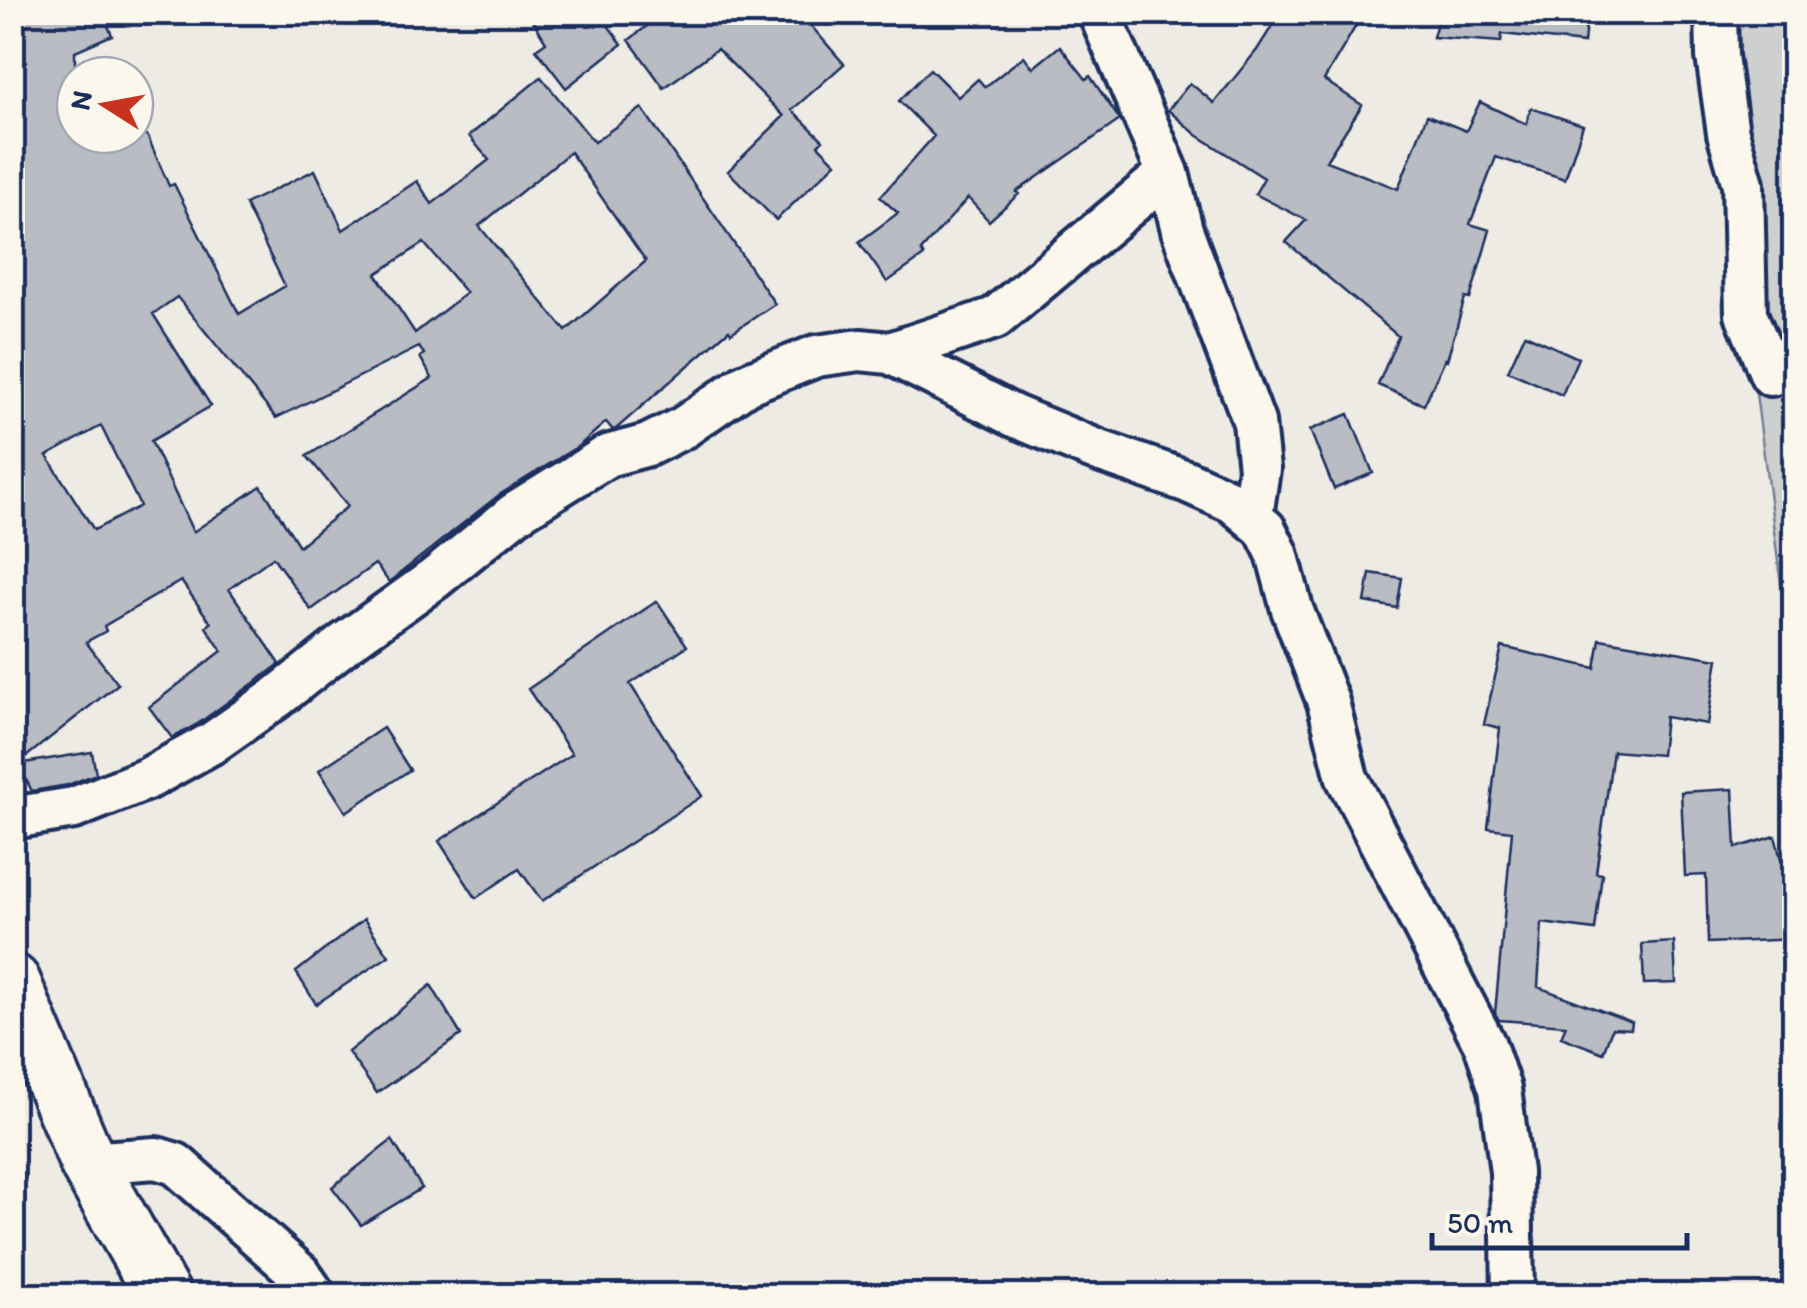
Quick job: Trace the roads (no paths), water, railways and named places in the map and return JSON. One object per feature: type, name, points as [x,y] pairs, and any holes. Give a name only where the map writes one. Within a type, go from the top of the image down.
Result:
[{"type":"main road","points":[[12,982],[88,1163],[151,1292]]},
{"type":"street","points":[[1099,12],[1168,173],[1182,230],[1254,422],[1259,469],[1252,516]]},
{"type":"street","points":[[1716,12],[1722,94],[1742,184],[1746,314],[1771,375]]},
{"type":"street","points":[[890,353],[995,318],[1168,173]]},
{"type":"street","points":[[12,818],[74,808],[149,778],[212,742],[434,579],[514,514],[607,456],[648,446],[684,427],[746,384],[816,356],[860,350],[890,353],[1014,416],[1233,502],[1265,530],[1277,554],[1292,610],[1328,702],[1347,778],[1478,1030],[1495,1074],[1512,1172],[1513,1296]]},
{"type":"street","points":[[88,1163],[156,1158],[176,1164],[300,1274],[315,1296]]}]
